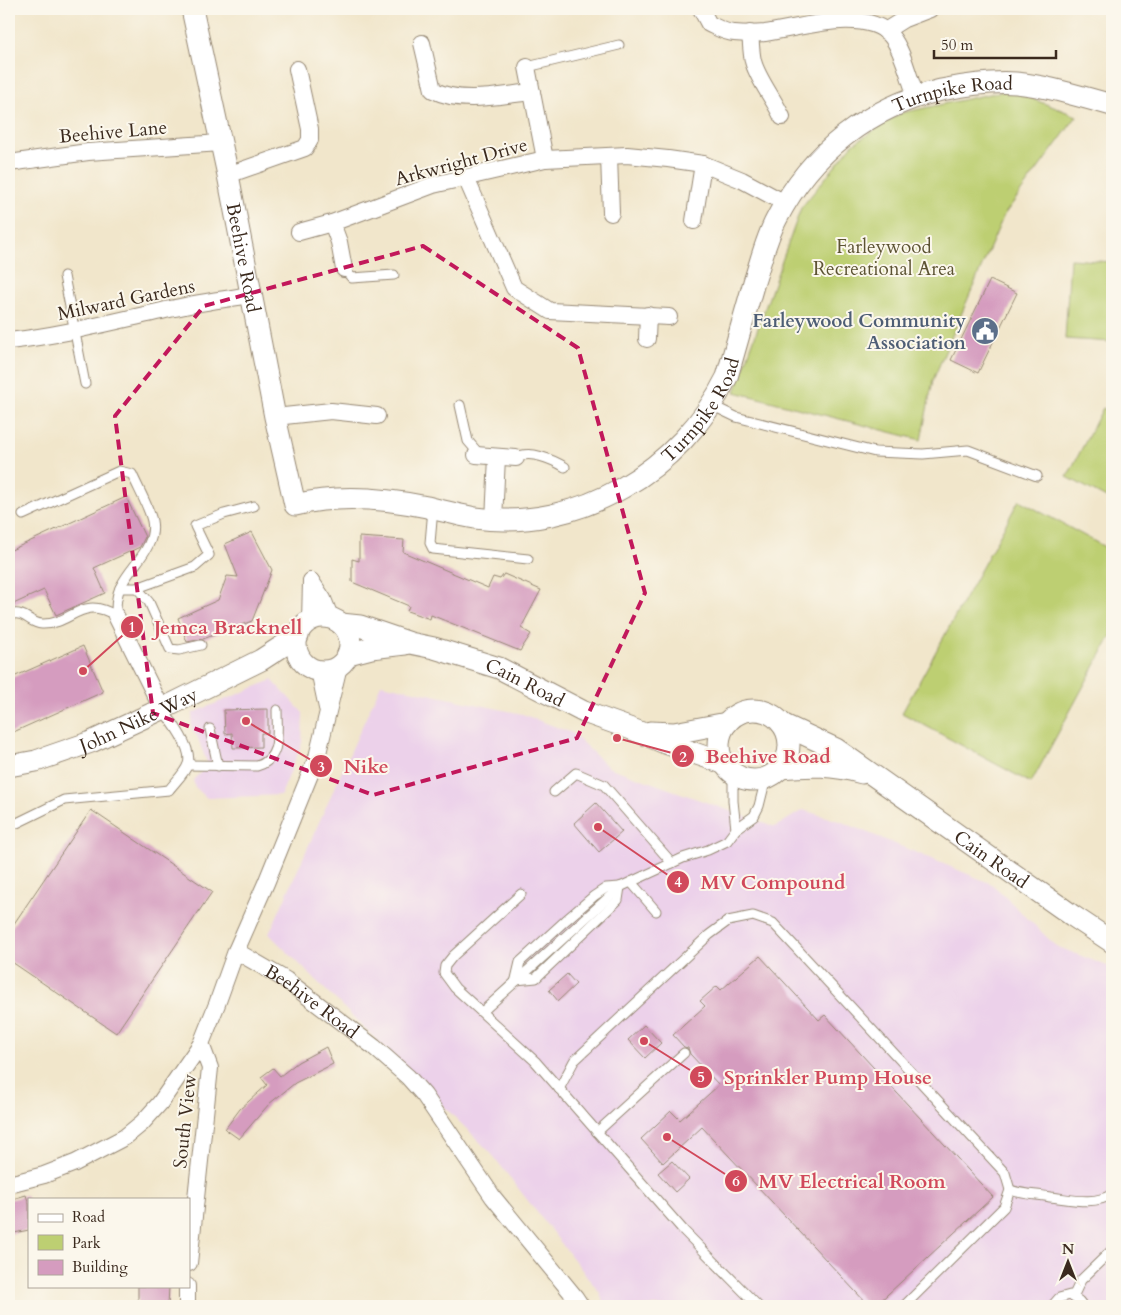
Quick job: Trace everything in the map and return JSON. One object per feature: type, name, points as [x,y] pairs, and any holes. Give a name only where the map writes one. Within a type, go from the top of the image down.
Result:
[{"type":"street","name":"Beehive Road","points":[[192,9],[228,175],[275,418],[295,505]]},
{"type":"street","points":[[701,9],[709,24],[731,33],[764,33],[825,21],[859,21],[880,27],[896,43],[916,96]]},
{"type":"street","points":[[885,31],[904,19],[930,9]]},
{"type":"street","points":[[750,33],[753,61],[758,74],[776,101],[782,117]]},
{"type":"street","points":[[422,43],[434,90],[444,95],[480,97],[532,92]]},
{"type":"street","points":[[527,67],[545,159]]},
{"type":"street","points":[[228,175],[305,148],[310,140],[310,129],[297,69]]},
{"type":"street","name":"Turnpike Road","points":[[295,505],[307,502],[358,498],[383,499],[494,520],[534,518],[565,513],[596,502],[631,484],[668,456],[690,433],[711,405],[727,377],[769,235],[785,204],[810,167],[836,141],[855,126],[888,108],[916,96],[981,83],[1016,83],[1051,89],[1112,105]]},
{"type":"street","name":"Beehive Lane","points":[[9,163],[88,152],[221,142]]},
{"type":"street","name":"Arkwright Drive","points":[[299,232],[332,223],[433,186],[545,159],[627,155],[703,164],[742,180],[785,204]]},
{"type":"street","points":[[609,156],[611,213]]},
{"type":"street","points":[[694,221],[703,164]]},
{"type":"street","points":[[466,178],[514,288],[550,311],[669,317]]},
{"type":"street","points":[[332,223],[339,242],[344,269]]},
{"type":"street","name":"Milward Gardens","points":[[9,341],[38,338],[175,308],[251,294]]},
{"type":"street","points":[[647,339],[648,316]]},
{"type":"street","points":[[275,418],[331,411],[376,416]]},
{"type":"street","points":[[478,455],[516,458]]},
{"type":"street","points":[[494,520],[497,457]]},
{"type":"street","points":[[311,581],[336,621],[346,630],[350,638],[350,646],[328,663],[298,650],[304,629],[311,581]]},
{"type":"street","points":[[116,616],[162,710]]},
{"type":"street","points":[[304,629],[324,617],[336,621]]},
{"type":"street","name":"Cain Road","points":[[336,621],[360,626],[410,643],[434,648],[499,668],[584,712],[637,731],[728,768]]},
{"type":"street","name":"John Nike Way","points":[[9,766],[36,761],[91,742],[162,710],[261,660],[304,629]]},
{"type":"street","name":"Cain Road","points":[[328,663],[371,648],[410,643]]},
{"type":"street","name":"John Nike Way","points":[[261,660],[328,663]]},
{"type":"street","points":[[9,1184],[44,1175],[75,1163],[125,1137],[142,1123],[160,1103],[200,1044],[236,951],[266,883],[317,756],[327,710],[328,663]]},
{"type":"street","points":[[759,711],[767,713],[782,724],[786,732],[789,742],[786,760],[773,773],[754,780],[743,778],[728,768],[720,751],[719,742],[727,723],[741,713],[759,711]]},
{"type":"street","name":"Cain Road","points":[[637,731],[674,733],[727,723]]},
{"type":"street","name":"Cain Road","points":[[782,724],[836,749],[1112,942]]},
{"type":"street","name":"Cain Road","points":[[773,773],[800,766],[829,766],[872,776]]},
{"type":"street","name":"Beehive Road","points":[[236,951],[286,980],[374,1047],[408,1077],[424,1095],[493,1197],[575,1297],[580,1306]]},
{"type":"street","name":"South View","points":[[190,1254],[210,1068],[200,1044]]},
{"type":"street","points":[[187,1288],[187,1306]]},
{"type":"lane","points":[[527,67],[619,45]]},
{"type":"lane","points":[[344,269],[352,278],[394,275]]},
{"type":"lane","points":[[64,276],[85,384]]},
{"type":"lane","points":[[460,405],[468,441],[478,455]]},
{"type":"lane","points":[[711,405],[736,418],[875,452],[923,454],[968,450],[1037,476]]},
{"type":"lane","points":[[516,458],[520,455],[547,457],[565,467]]},
{"type":"lane","points":[[9,615],[19,614],[27,616],[34,622],[51,623],[85,609],[97,608],[116,616],[120,588],[148,546],[153,534],[152,520],[132,474],[119,471],[23,515]]},
{"type":"lane","points":[[120,588],[137,588],[195,567],[209,555],[195,526],[224,514],[254,506]]},
{"type":"lane","points":[[433,509],[430,543],[433,549],[528,559]]},
{"type":"lane","points":[[137,588],[149,602],[170,649],[179,650],[200,644]]},
{"type":"lane","points":[[9,823],[16,823],[64,800],[169,790],[188,765],[189,756],[172,721],[162,710]]},
{"type":"lane","points":[[188,765],[257,766],[265,764],[272,756],[276,747],[278,738],[277,710]]},
{"type":"lane","points":[[210,728],[218,766]]},
{"type":"lane","points":[[728,768],[736,829]]},
{"type":"lane","points":[[554,792],[576,773],[604,785],[672,863]]},
{"type":"lane","points":[[482,1012],[516,980],[520,962],[594,896],[606,888],[620,887],[672,863],[727,841],[736,829],[754,816],[773,773]]},
{"type":"lane","points":[[631,882],[656,911]]},
{"type":"lane","points":[[516,980],[536,978],[618,900],[620,887]]},
{"type":"lane","points":[[521,894],[452,956],[445,966],[444,973],[455,988],[536,1061],[684,1231],[758,1306]]},
{"type":"lane","points":[[559,1088],[574,1061],[709,935],[728,921],[753,916],[772,923],[1005,1173],[1010,1190],[1004,1207],[904,1306]]},
{"type":"lane","points":[[596,1132],[684,1053]]},
{"type":"lane","points":[[1010,1190],[1024,1195],[1048,1196],[1077,1201],[1106,1198],[1112,1194]]},
{"type":"lane","points":[[1074,1297],[1081,1280],[1112,1250]]},
{"type":"lane","points":[[1052,1306],[1059,1298],[1064,1296],[1074,1297],[1082,1306]]},
{"type":"highlighted area","points":[[423,246],[578,348],[645,593],[577,738],[373,795],[153,713],[115,416],[204,306]]},
{"type":"shaded area","points":[[272,680],[303,713],[302,743],[281,795],[207,798],[195,787],[193,780],[208,765],[197,736],[193,732],[191,725],[193,713]]},
{"type":"shaded area","points":[[381,684],[522,714],[572,733],[608,767],[775,827],[803,810],[842,822],[992,884],[1056,946],[1112,968],[1112,1306],[605,1306],[600,1293],[490,1152],[269,934]]},
{"type":"green space","name":"Farleywood Recreational Area","points":[[1009,90],[1077,116],[1004,215],[933,380],[921,440],[735,392],[801,208],[853,144],[901,113]]},
{"type":"green space","points":[[1070,259],[1112,262],[1112,342],[1065,339]]},
{"type":"green space","points":[[1103,408],[1112,413],[1112,501],[1067,477]]},
{"type":"green space","points":[[1019,500],[1112,551],[1112,634],[1031,783],[902,713]]},
{"type":"building","points":[[990,280],[1017,293],[978,373],[951,360]]},
{"type":"building","points":[[126,497],[145,537],[140,547],[94,568],[105,593],[56,615],[44,590],[9,606],[9,551]]},
{"type":"building","points":[[252,532],[272,570],[252,621],[203,639],[187,642],[178,618],[218,600],[227,576],[238,577],[225,544]]},
{"type":"building","points":[[359,537],[404,540],[403,552],[488,588],[493,577],[500,579],[504,574],[541,590],[521,628],[531,634],[520,651],[431,615],[430,619],[407,611],[409,606],[352,582],[352,559],[359,561]]},
{"type":"building","points":[[83,646],[103,692],[9,734],[9,679]]},
{"type":"building","points":[[268,709],[268,733],[261,733],[261,747],[233,748],[232,733],[225,734],[224,710]]},
{"type":"building","points":[[596,803],[622,832],[599,852],[574,823]]},
{"type":"building","points":[[91,810],[212,892],[116,1033],[9,960],[9,931]]},
{"type":"building","points":[[760,956],[819,1020],[825,1015],[993,1197],[875,1306],[869,1306],[702,1127],[663,1163],[641,1139],[671,1111],[680,1120],[719,1085],[690,1054],[688,1048],[684,1047],[673,1035],[705,1006],[700,1001],[717,986],[721,990]]},
{"type":"building","points":[[567,974],[576,984],[558,1001],[549,990]]},
{"type":"building","points":[[644,1025],[661,1043],[645,1058],[628,1040]]},
{"type":"building","points":[[326,1047],[333,1064],[295,1083],[269,1104],[239,1139],[225,1129],[240,1109],[267,1085],[261,1077],[273,1068],[280,1076],[298,1062]]},
{"type":"building","points":[[672,1161],[689,1179],[675,1192],[658,1173]]},
{"type":"building","points":[[26,1195],[28,1201],[28,1230],[9,1234],[9,1200]]},
{"type":"building","points":[[138,1288],[169,1288],[168,1306],[138,1306]]},
{"type":"place","name":"Farleywood Community Association","points":[[985,331]]},
{"type":"place","name":"Jemca Bracknell","points":[[83,671]]},
{"type":"place","name":"Nike","points":[[246,721]]},
{"type":"place","name":"Beehive Road","points":[[617,738]]},
{"type":"place","name":"MV Compound","points":[[598,827]]},
{"type":"place","name":"Sprinkler Pump House","points":[[644,1041]]},
{"type":"place","name":"MV Electrical Room","points":[[667,1137]]}]
